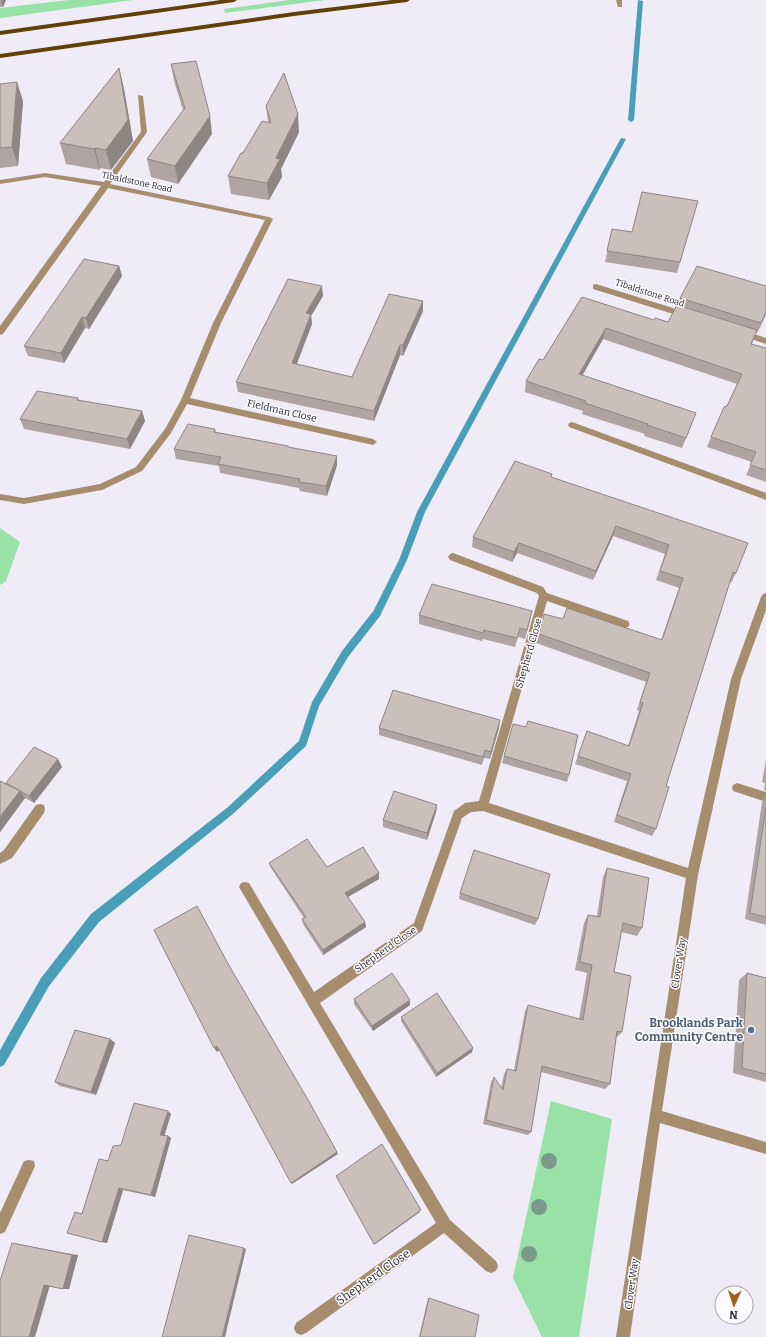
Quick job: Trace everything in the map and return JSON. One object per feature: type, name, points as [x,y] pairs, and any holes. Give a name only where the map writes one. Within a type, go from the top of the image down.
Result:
[{"type":"main road","points":[[0,33],[234,0]]},
{"type":"main road","points":[[0,56],[294,14],[407,0]]},
{"type":"street","points":[[0,332],[144,132],[140,96]]},
{"type":"street","name":"Tibaldstone Road","points":[[0,182],[45,176],[106,185],[269,219],[217,323],[185,400]]},
{"type":"street","name":"Tibaldstone Road","points":[[596,287],[692,317]]},
{"type":"street","points":[[736,331],[766,341]]},
{"type":"street","points":[[0,498],[24,501],[102,487],[139,468],[168,431],[185,400]]},
{"type":"street","name":"Fieldman Close","points":[[185,400],[373,442]]},
{"type":"street","points":[[572,425],[766,497]]},
{"type":"street","points":[[453,558],[540,590],[544,596],[625,624]]},
{"type":"street","name":"Shepherd Close","points":[[312,1001],[418,927],[458,815],[469,807],[483,806],[544,596]]},
{"type":"street","name":"Clover Way","points":[[623,1337],[692,875],[736,679],[766,597]]},
{"type":"street","points":[[738,788],[766,797]]},
{"type":"street","points":[[483,806],[692,875]]},
{"type":"street","points":[[0,858],[8,854],[40,809]]},
{"type":"street","points":[[245,887],[445,1225],[491,1266]]},
{"type":"street","points":[[655,1115],[766,1148]]},
{"type":"street","points":[[0,1227],[29,1166]]},
{"type":"street","name":"Shepherd Close","points":[[301,1328],[445,1225]]},
{"type":"green space","points":[[69,0],[133,0],[0,18],[0,8]]},
{"type":"green space","points":[[290,0],[325,0],[225,13],[224,9]]},
{"type":"green space","points":[[0,528],[20,542],[6,581],[0,585]]},
{"type":"green space","points":[[551,1101],[612,1119],[579,1337],[542,1337],[513,1278]]},
{"type":"building","points":[[196,61],[210,116],[175,166],[147,159],[185,108],[171,64]]},
{"type":"building","points":[[119,68],[128,120],[106,150],[60,143]]},
{"type":"building","points":[[284,73],[298,114],[276,158],[280,159],[267,183],[228,176],[262,121],[271,123],[266,106]]},
{"type":"building","points":[[17,82],[12,147],[0,148],[0,84]]},
{"type":"building","points":[[642,192],[698,201],[680,262],[607,251],[612,229],[632,232]]},
{"type":"building","points":[[84,259],[119,266],[86,318],[82,317],[61,353],[24,346]]},
{"type":"building","points":[[697,266],[766,286],[766,312],[761,323],[680,298]]},
{"type":"building","points":[[288,279],[322,286],[306,313],[311,314],[292,363],[352,377],[389,294],[423,301],[403,345],[400,345],[374,411],[236,382]]},
{"type":"building","points":[[582,297],[654,320],[655,318],[668,322],[677,305],[757,330],[751,344],[766,348],[766,470],[750,465],[756,452],[711,437],[724,407],[727,406],[742,374],[606,328],[579,374],[696,413],[686,438],[585,403],[586,401],[526,381],[539,359],[543,360]]},
{"type":"building","points":[[37,391],[78,398],[77,400],[142,411],[127,439],[20,419]]},
{"type":"building","points":[[188,424],[215,429],[214,432],[337,456],[326,486],[299,482],[300,479],[218,464],[221,457],[174,449]]},
{"type":"building","points":[[515,461],[552,474],[551,477],[748,543],[736,573],[733,572],[666,786],[669,787],[656,829],[617,815],[631,774],[578,756],[587,731],[629,746],[643,703],[640,702],[650,673],[539,634],[544,614],[563,619],[567,608],[662,640],[683,578],[660,571],[669,545],[616,526],[596,571],[519,543],[514,552],[473,537]]},
{"type":"building","points":[[432,584],[532,611],[527,630],[520,628],[517,638],[484,630],[483,633],[419,615]]},
{"type":"building","points":[[393,690],[500,720],[491,752],[485,750],[483,757],[379,728]]},
{"type":"building","points":[[528,721],[578,735],[569,775],[504,756],[513,724],[526,727]]},
{"type":"building","points":[[34,747],[58,759],[29,796],[6,783]]},
{"type":"building","points":[[0,781],[20,791],[0,817]]},
{"type":"building","points":[[394,791],[437,805],[427,833],[383,820]]},
{"type":"building","points":[[766,807],[766,917],[750,913]]},
{"type":"building","points":[[307,839],[327,867],[363,847],[379,873],[345,893],[365,922],[323,950],[302,919],[306,917],[269,863]]},
{"type":"building","points":[[474,850],[550,874],[538,919],[460,893]]},
{"type":"building","points":[[607,868],[649,878],[642,928],[623,923],[614,972],[631,976],[622,1032],[617,1031],[610,1084],[542,1066],[531,1132],[486,1120],[494,1077],[503,1090],[507,1069],[516,1071],[528,1005],[583,1020],[592,965],[580,962],[588,915],[600,917]]},
{"type":"building","points":[[197,906],[231,969],[337,1152],[291,1183],[217,1046],[214,1048],[154,930]]},
{"type":"building","points":[[392,973],[410,1000],[372,1026],[354,999]]},
{"type":"building","name":"Brooklands Park Community Centre","points":[[747,973],[766,978],[766,1074],[742,1068]]},
{"type":"building","points":[[437,993],[473,1048],[437,1073],[401,1017]]},
{"type":"building","points":[[75,1030],[110,1039],[91,1092],[55,1082]]},
{"type":"building","points":[[134,1103],[168,1111],[160,1135],[168,1136],[151,1195],[119,1188],[102,1242],[67,1233],[75,1212],[82,1214],[99,1159],[108,1161],[113,1146],[121,1145]]},
{"type":"building","points":[[382,1144],[421,1210],[374,1244],[336,1176]]},
{"type":"building","points":[[189,1235],[244,1248],[222,1337],[162,1337]]},
{"type":"building","points":[[12,1243],[72,1255],[63,1289],[44,1285],[29,1337],[0,1337],[0,1281]]},
{"type":"building","points":[[429,1298],[479,1315],[475,1337],[420,1337]]},
{"type":"waterway","points":[[631,120],[640,1]]},
{"type":"waterway","points":[[0,1061],[45,982],[95,918],[231,810],[303,743],[315,705],[345,654],[377,613],[403,560],[421,512],[623,139]]},
{"type":"place","name":"Brooklands Park Community Centre","points":[[751,1030]]}]
